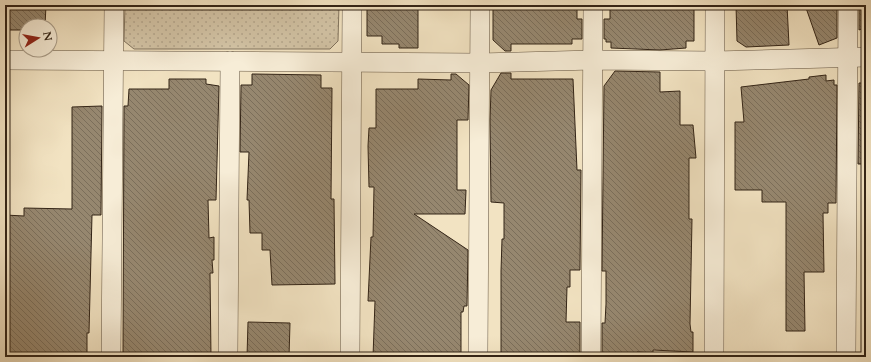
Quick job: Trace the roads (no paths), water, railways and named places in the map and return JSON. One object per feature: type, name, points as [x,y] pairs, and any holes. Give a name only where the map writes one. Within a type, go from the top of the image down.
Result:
[{"type":"street","points":[[111,357],[114,5]]},
{"type":"street","points":[[350,357],[352,5]]},
{"type":"street","points":[[478,357],[480,5]]},
{"type":"street","points":[[592,357],[593,5]]},
{"type":"street","points":[[714,357],[715,5]]},
{"type":"street","points":[[846,357],[848,5]]},
{"type":"street","points":[[5,60],[479,63],[593,60],[715,61],[866,58]]},
{"type":"street","points":[[228,357],[230,61]]}]
